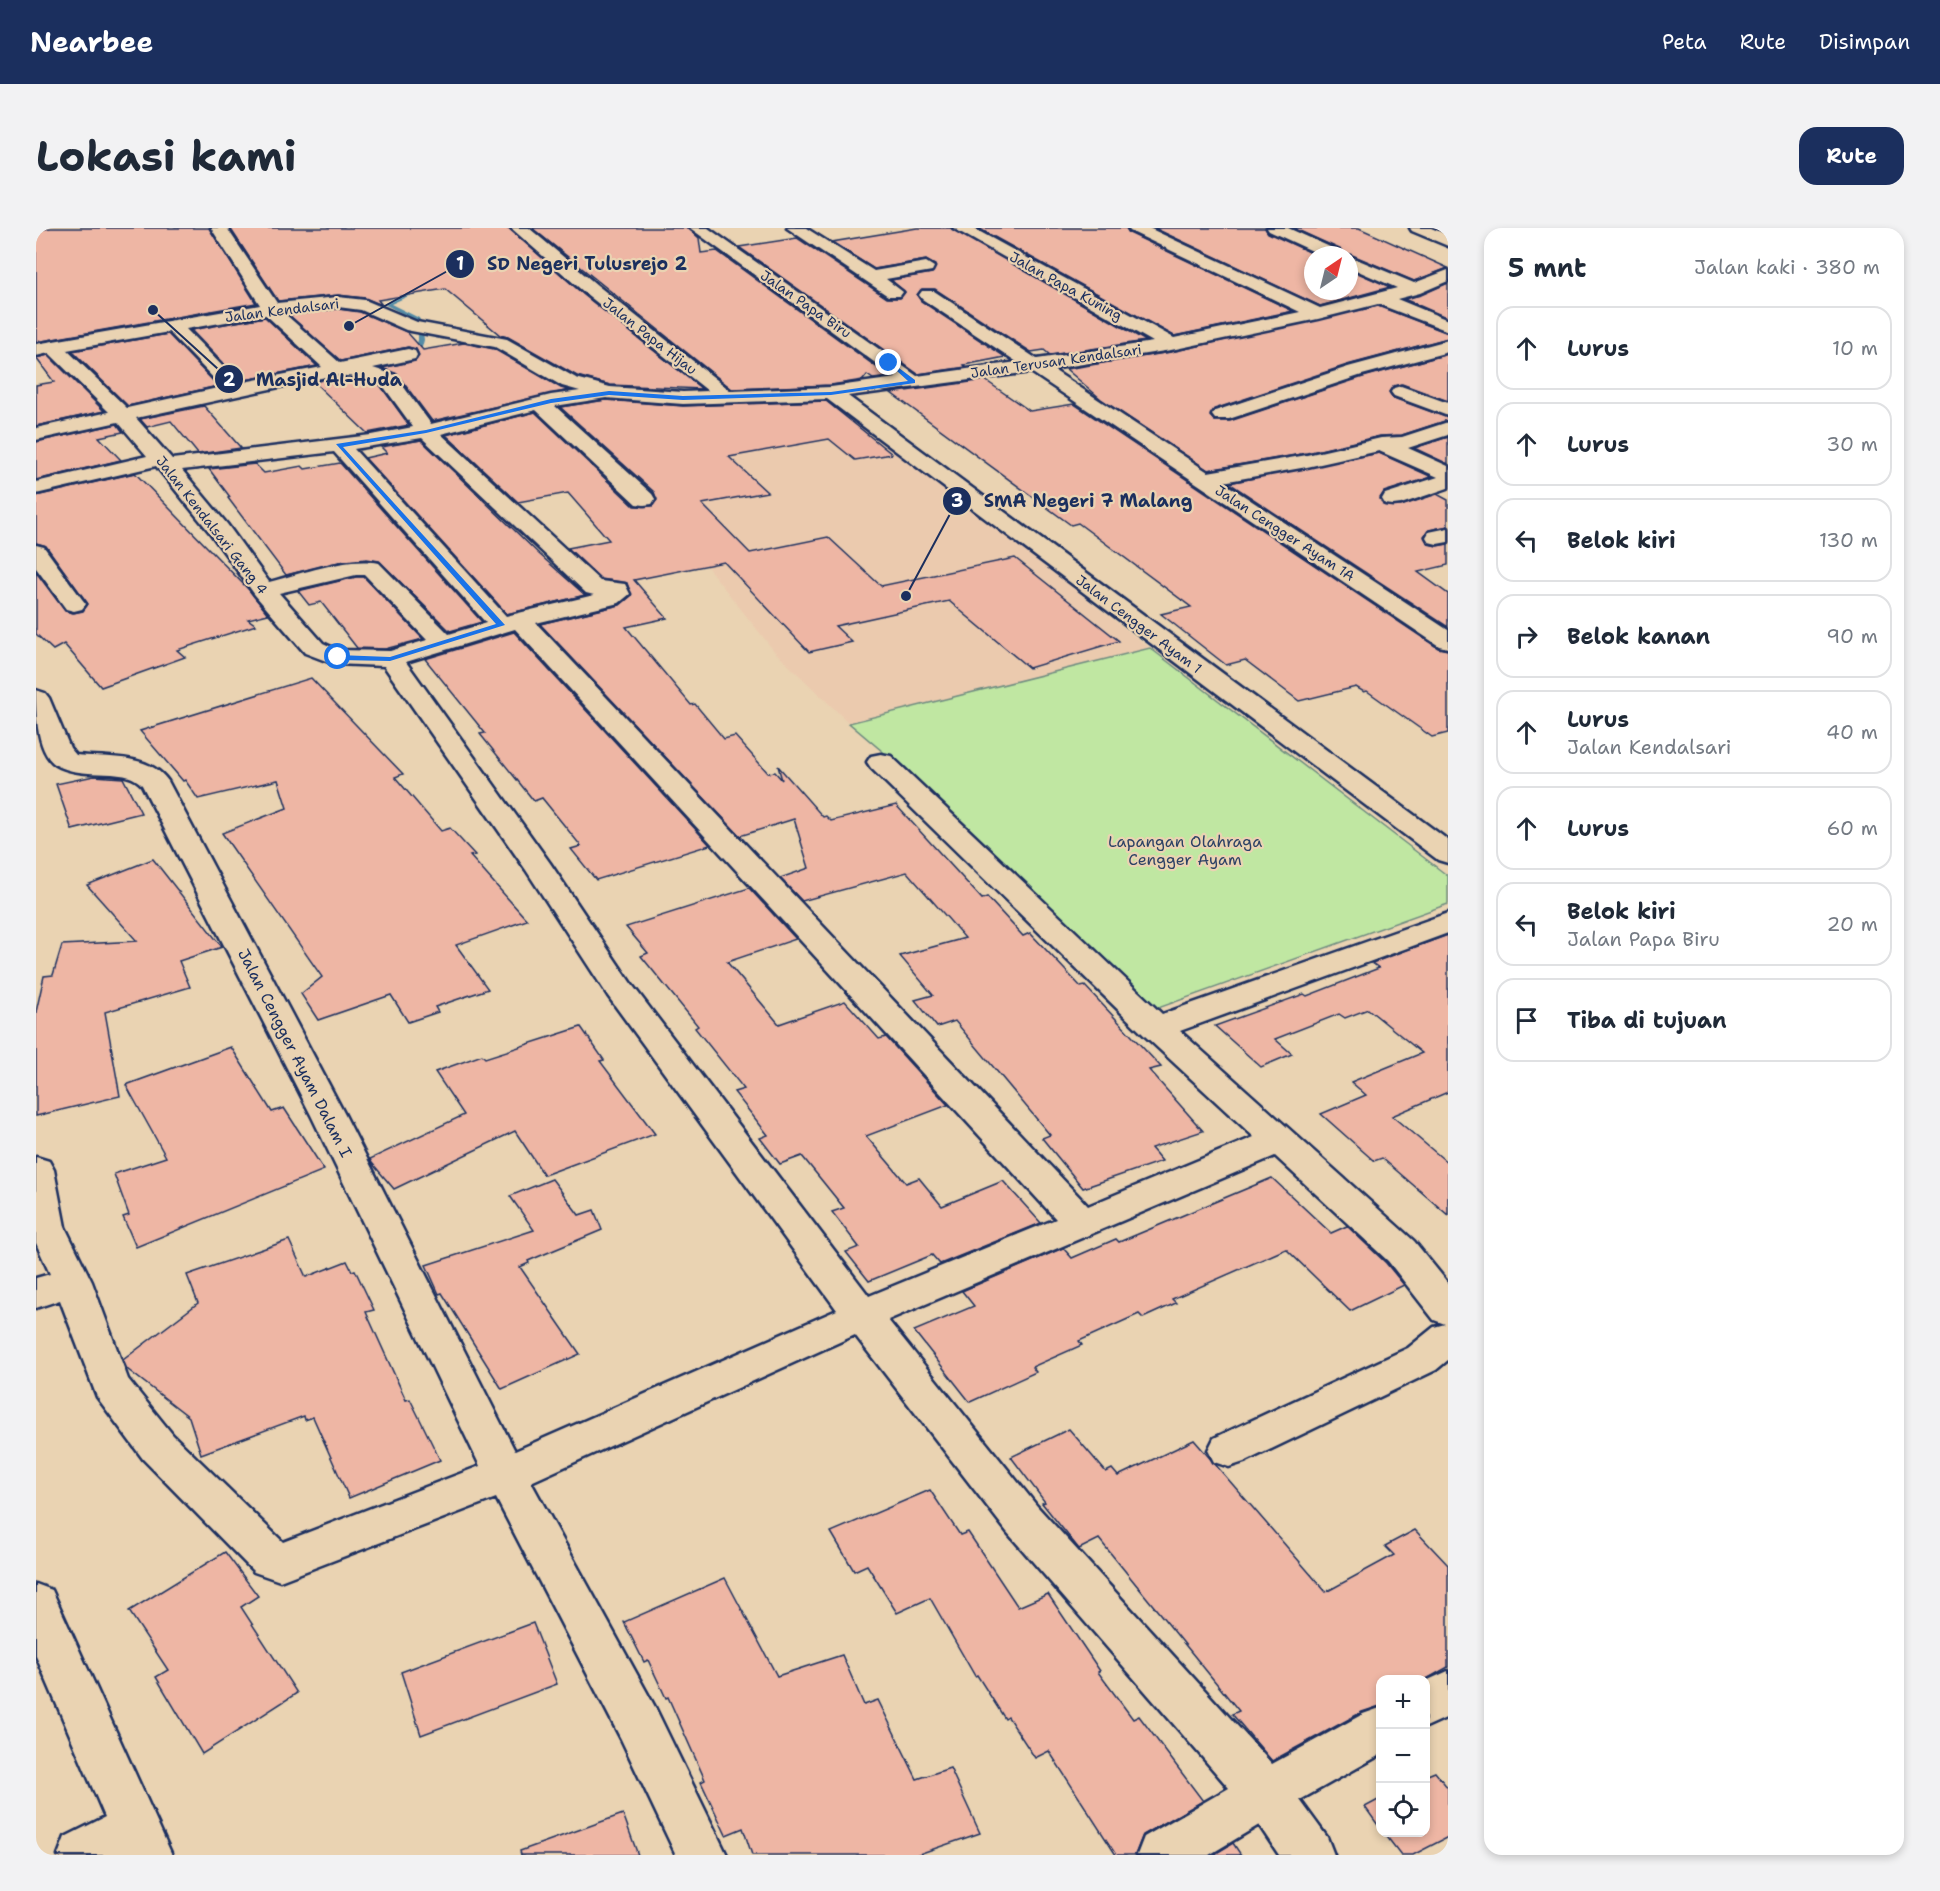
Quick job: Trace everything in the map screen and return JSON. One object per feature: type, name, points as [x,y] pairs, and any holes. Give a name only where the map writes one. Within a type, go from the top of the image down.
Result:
[{"type":"street","points":[[219,228],[268,302],[270,309],[336,370],[364,372],[388,379],[426,432]]},
{"type":"street","name":"Jalan Papa Hijau","points":[[519,228],[591,290],[728,396]]},
{"type":"street","name":"Jalan Papa Biru","points":[[698,228],[913,382]]},
{"type":"street","points":[[795,228],[894,292]]},
{"type":"street","name":"Jalan Papa Kuning","points":[[961,228],[1171,344]]},
{"type":"street","points":[[1136,228],[1318,314]]},
{"type":"street","points":[[1275,228],[1315,246]]},
{"type":"street","points":[[1418,228],[1448,241]]},
{"type":"street","points":[[1358,265],[1414,289]]},
{"type":"street","points":[[871,277],[926,267]]},
{"type":"street","name":"Jalan Terusan Kendalsari","points":[[728,396],[831,393],[1112,355],[1318,314],[1414,289],[1448,274]]},
{"type":"street","name":"Jalan Cengger Ayam 1A","points":[[928,295],[1448,641]]},
{"type":"street","points":[[1380,298],[1447,325]]},
{"type":"street","name":"Jalan Kendalsari","points":[[45,349],[270,309],[338,302],[365,305],[412,326],[501,344],[569,382],[609,393],[657,398],[728,396]]},
{"type":"street","points":[[173,326],[235,390]]},
{"type":"street","points":[[1222,415],[1355,371],[1448,345]]},
{"type":"street","name":"Jalan Kendalsari Gang 4","points":[[45,349],[123,416],[219,529],[262,590],[314,648],[323,654],[341,658],[390,659],[510,622],[610,598],[619,591],[594,588],[426,432]]},
{"type":"street","points":[[36,434],[408,355]]},
{"type":"street","points":[[1401,392],[1448,410]]},
{"type":"street","points":[[36,488],[164,462],[339,446],[426,432],[541,404],[609,393]]},
{"type":"street","name":"Jalan Cengger Ayam 1","points":[[831,393],[1448,854]]},
{"type":"street","points":[[541,404],[644,499]]},
{"type":"street","points":[[1381,444],[1387,436],[1438,418],[1448,418]]},
{"type":"street","points":[[1203,479],[1307,461],[1381,444],[1404,443],[1448,428]]},
{"type":"street","points":[[1381,444],[1448,474]]},
{"type":"street","points":[[339,446],[510,622],[1082,1223]]},
{"type":"street","points":[[1393,499],[1448,481]]},
{"type":"street","points":[[36,552],[74,604]]},
{"type":"street","points":[[262,590],[356,568],[370,568],[444,643]]},
{"type":"street","points":[[390,659],[540,869],[619,989],[862,1315],[1022,1519],[1266,1793],[1309,1855]]},
{"type":"street","name":"Jalan Cengger Ayam Dalam I","points":[[36,698],[58,752],[67,761],[138,770],[151,776],[328,1115],[505,1474]]},
{"type":"street","points":[[881,762],[1157,1028],[1401,1251],[1448,1310]]},
{"type":"street","points":[[1157,1028],[1448,922]]},
{"type":"street","points":[[36,1170],[47,1227],[54,1288],[111,1386],[158,1447],[270,1558],[280,1562],[505,1474],[862,1315],[1281,1140]]},
{"type":"street","points":[[1229,1450],[1422,1359],[1448,1338]]},
{"type":"street","points":[[505,1474],[638,1723],[702,1855]]},
{"type":"street","points":[[36,1604],[141,1841],[83,1855]]},
{"type":"street","points":[[1430,1702],[1448,1693]]},
{"type":"street","points":[[1162,1855],[1266,1793],[1376,1732]]},
{"type":"shaded area","points":[[824,399],[835,403],[1150,648],[849,723],[775,652],[689,544],[679,514],[632,478],[559,404]]},
{"type":"green space","name":"Lapangan Olahraga Cengger Ayam","points":[[1150,648],[1448,876],[1448,904],[1150,1011],[915,779],[849,723]]},
{"type":"building","points":[[51,228],[209,228],[256,303],[36,342],[36,230]]},
{"type":"building","points":[[230,228],[509,228],[584,295],[702,389],[610,385],[577,376],[508,337],[500,335],[445,289],[378,300],[382,305],[365,298],[338,295],[278,301]]},
{"type":"building","points":[[532,228],[688,228],[699,238],[701,253],[717,251],[890,377],[873,379],[867,375],[863,380],[831,385],[732,389]]},
{"type":"building","points":[[917,228],[951,228],[1146,341],[1050,355],[1044,350],[1031,352],[935,289],[922,289],[917,295],[921,301],[1005,357],[964,365],[966,367],[918,374],[739,247],[797,238],[887,298],[900,298],[905,292],[891,280],[932,273],[935,265],[926,260],[874,269],[832,242]]},
{"type":"building","points":[[978,228],[1126,228],[1129,233],[1293,311],[1174,336]]},
{"type":"building","points":[[1154,228],[1265,228],[1268,233],[1304,250],[1304,298]]},
{"type":"building","points":[[1293,228],[1359,228],[1448,268],[1414,281],[1358,257],[1358,246],[1333,246]]},
{"type":"building","points":[[1358,273],[1390,287],[1358,296]]},
{"type":"building","points":[[1448,283],[1448,318],[1404,299],[1421,295]]},
{"type":"building","points":[[1307,300],[1342,300],[1320,306]]},
{"type":"building","points":[[1378,306],[1448,333],[1448,338],[1347,365],[1214,409],[1210,416],[1215,421],[1230,421],[1363,377],[1448,354],[1448,401],[1402,384],[1393,386],[1389,392],[1393,398],[1448,418],[1448,420],[1402,435],[1380,436],[1307,453],[1208,470],[1101,399],[1066,369],[1171,352]]},
{"type":"building","points":[[338,309],[360,312],[407,332],[423,350],[464,343],[494,349],[561,388],[569,390],[432,421],[397,374],[382,368],[415,361],[419,356],[416,349],[408,347],[341,361],[289,315]]},
{"type":"building","points":[[265,317],[317,366],[240,381],[191,330]]},
{"type":"building","points":[[168,334],[218,386],[128,406],[72,351]]},
{"type":"building","points":[[48,355],[104,411],[36,426],[36,385],[54,382],[36,358]]},
{"type":"building","points":[[335,377],[367,380],[380,385],[409,425],[367,433],[314,382]]},
{"type":"building","points":[[985,380],[1030,411],[1074,404],[1438,648],[1448,650],[1448,733],[1432,737],[1367,691],[1364,692],[1356,687],[1299,701],[1245,660],[1226,665],[1161,614],[1191,607],[1078,523],[1071,525],[891,393]]},
{"type":"building","points":[[606,400],[683,406],[826,401],[892,454],[855,460],[829,439],[729,457],[767,492],[702,504],[750,553],[828,537],[881,586],[1015,558],[1119,641],[1029,668],[949,601],[835,626],[852,642],[809,652],[724,562],[634,580],[667,618],[626,627],[691,705],[695,704],[724,739],[735,736],[768,773],[775,772],[782,780],[778,766],[823,817],[826,816],[831,821],[896,805],[982,899],[987,897],[1023,936],[1030,933],[1081,987],[1085,986],[1161,1067],[1149,1070],[1203,1131],[1151,1148],[1162,1161],[1083,1188],[1042,1138],[1050,1135],[955,1021],[937,1027],[915,1000],[933,995],[900,956],[965,938],[907,872],[802,901],[780,878],[809,868],[794,819],[740,836],[540,624],[620,605],[631,596],[627,583],[601,579],[568,548],[609,540],[568,493],[518,502],[446,435],[535,412],[634,506],[652,506],[657,500],[654,492],[560,407]]},
{"type":"building","points":[[204,406],[241,448],[198,454],[171,421],[147,427],[140,419]]},
{"type":"building","points":[[117,424],[123,432],[99,437],[121,460],[36,480],[36,442]]},
{"type":"building","points":[[1448,437],[1448,464],[1414,448]]},
{"type":"building","points":[[421,440],[585,595],[507,614],[365,458],[387,453],[381,447]]},
{"type":"building","points":[[1379,453],[1432,477],[1384,492],[1380,498],[1383,505],[1401,506],[1437,494],[1448,500],[1448,526],[1429,530],[1424,536],[1428,544],[1437,546],[1448,544],[1448,565],[1418,572],[1448,594],[1448,627],[1229,483]]},
{"type":"building","points":[[340,463],[482,622],[450,631],[379,561],[367,559],[339,562],[286,575],[209,469],[255,464],[264,473],[302,466],[305,469]]},
{"type":"building","points":[[135,473],[249,590],[268,614],[248,619],[256,625],[177,650],[185,657],[101,687],[64,644],[53,650],[36,634],[36,572],[65,611],[73,613],[83,611],[88,604],[46,546],[36,543],[36,496]]},
{"type":"building","points":[[364,577],[423,639],[385,649],[357,648],[321,602],[309,605],[298,591]]},
{"type":"building","points":[[514,632],[710,845],[596,880],[571,849],[581,846],[542,798],[534,801],[480,734],[485,733],[425,659]]},
{"type":"building","points":[[311,678],[403,774],[395,777],[441,831],[450,828],[475,855],[470,856],[527,920],[456,945],[488,989],[435,1007],[438,1012],[408,1022],[391,995],[318,1020],[301,994],[322,977],[222,833],[287,808],[278,780],[198,799],[185,780],[183,781],[140,731]]},
{"type":"building","points":[[94,776],[123,778],[141,813],[72,830],[56,784]]},
{"type":"building","points":[[153,859],[222,947],[179,961],[190,987],[105,1012],[120,1096],[36,1116],[36,1012],[44,976],[53,975],[62,945],[137,941],[87,885]]},
{"type":"building","points":[[749,888],[796,939],[727,962],[779,1024],[845,1001],[879,1039],[886,1037],[948,1105],[866,1136],[906,1183],[919,1178],[942,1206],[1003,1181],[1041,1223],[940,1264],[932,1255],[869,1281],[846,1252],[859,1247],[832,1212],[844,1208],[802,1156],[780,1164],[760,1138],[768,1135],[734,1092],[744,1089],[695,1028],[698,1026],[641,956],[648,953],[626,927]]},
{"type":"building","points":[[1448,935],[1448,1092],[1392,1116],[1448,1163],[1448,1215],[1382,1158],[1374,1161],[1321,1114],[1366,1095],[1351,1082],[1422,1053],[1368,1009],[1345,1018],[1339,1014],[1275,1039],[1292,1054],[1261,1067],[1215,1026],[1304,994],[1307,996],[1379,968],[1372,963]]},
{"type":"building","points":[[581,1027],[604,1060],[600,1061],[655,1134],[544,1175],[515,1131],[394,1189],[372,1163],[370,1159],[464,1115],[435,1072],[482,1055],[485,1058]]},
{"type":"building","points":[[231,1047],[272,1112],[284,1108],[324,1170],[136,1247],[123,1217],[129,1215],[114,1174],[166,1157],[126,1085]]},
{"type":"building","points":[[1272,1178],[1331,1233],[1347,1226],[1386,1263],[1404,1285],[1350,1311],[1286,1249],[1172,1299],[1176,1303],[1143,1318],[1139,1314],[1079,1341],[1082,1345],[1032,1367],[1036,1372],[970,1402],[914,1331],[974,1306],[962,1291],[1063,1248],[1072,1258],[1116,1239],[1119,1242]]},
{"type":"building","points":[[552,1179],[579,1215],[594,1210],[602,1230],[528,1261],[529,1263],[520,1267],[580,1354],[502,1389],[442,1293],[439,1294],[426,1265],[534,1230],[510,1196]]},
{"type":"building","points":[[289,1240],[306,1277],[347,1261],[352,1271],[355,1270],[374,1310],[366,1312],[406,1400],[410,1399],[440,1460],[349,1498],[313,1417],[305,1420],[304,1416],[201,1454],[189,1417],[127,1369],[123,1360],[198,1303],[187,1275]]},
{"type":"building","points":[[1069,1429],[1106,1472],[1112,1469],[1118,1476],[1194,1440],[1326,1592],[1394,1555],[1385,1546],[1415,1530],[1448,1565],[1448,1667],[1430,1677],[1430,1675],[1376,1675],[1376,1707],[1362,1712],[1272,1761],[1232,1714],[1239,1711],[1099,1539],[1079,1549],[1042,1503],[1045,1502],[1011,1457]]},
{"type":"building","points":[[930,1490],[960,1535],[968,1532],[1018,1607],[1048,1594],[1100,1671],[1098,1672],[1133,1719],[1139,1716],[1203,1801],[1143,1835],[1135,1855],[1116,1855],[1049,1751],[1035,1758],[1008,1717],[1005,1719],[977,1675],[975,1676],[930,1598],[897,1613],[867,1565],[854,1571],[831,1532]]},
{"type":"building","points":[[225,1552],[258,1596],[241,1607],[297,1693],[202,1754],[156,1677],[168,1670],[129,1611]]},
{"type":"building","points":[[725,1578],[777,1676],[842,1655],[864,1705],[878,1700],[917,1779],[950,1768],[980,1833],[916,1855],[752,1855],[743,1828],[726,1835],[701,1782],[705,1780],[668,1697],[666,1698],[648,1660],[644,1662],[624,1622]]},
{"type":"building","points":[[533,1623],[557,1684],[421,1735],[401,1672]]},
{"type":"building","points":[[1435,1772],[1448,1788],[1448,1837],[1413,1855],[1401,1855],[1387,1837],[1430,1837],[1430,1774]]},
{"type":"building","points":[[1376,1801],[1376,1822],[1365,1807]]},
{"type":"building","points":[[623,1814],[638,1855],[521,1855],[520,1851]]},
{"type":"building","points":[[1233,1843],[1241,1855],[1213,1855]]},
{"type":"waterway","points":[[412,293],[387,304],[417,319],[420,323]]},
{"type":"waterway","points":[[418,351],[421,340],[420,331]]},
{"type":"place","name":"Masjid Al-Huda","points":[[153,310]]},
{"type":"place","name":"SD Negeri Tulusrejo 2","points":[[349,326]]},
{"type":"place","name":"SMA Negeri 7 Malang","points":[[906,596]]},
{"type":"route","points":[[338,657],[390,659],[501,625],[339,446],[426,432],[527,409],[551,401],[609,393],[683,398],[831,393],[913,382],[889,363]]}]
